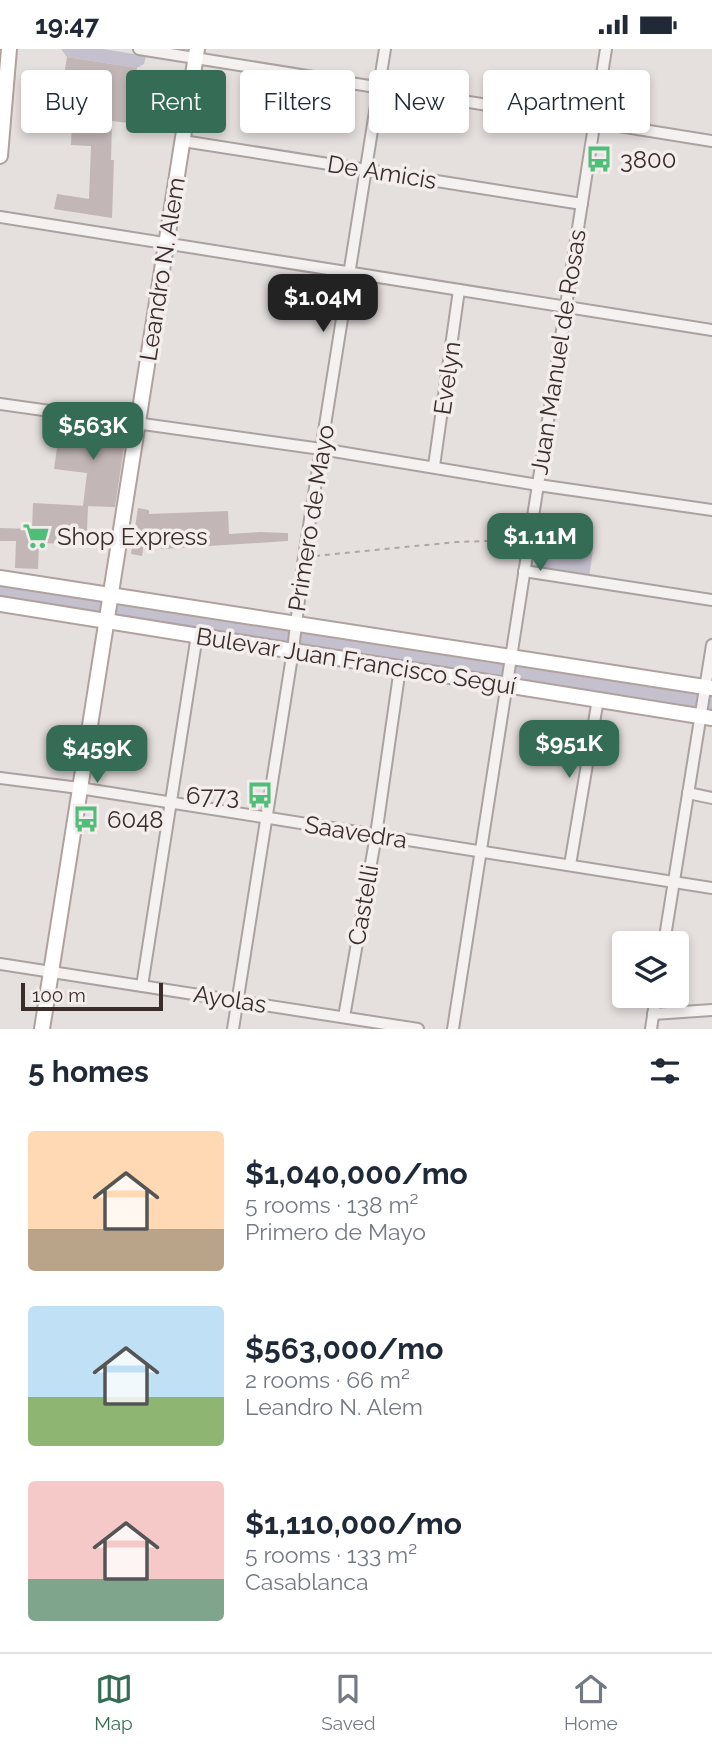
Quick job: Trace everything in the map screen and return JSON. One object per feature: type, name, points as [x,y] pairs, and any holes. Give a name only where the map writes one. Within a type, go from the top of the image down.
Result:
[{"type":"main road","points":[[0,156],[9,49]]},
{"type":"main road","name":"Leandro N. Alem","points":[[42,1029],[197,54]]},
{"type":"main road","name":"Bulevar Juan Francisco Seguí","points":[[0,578],[709,687]]},
{"type":"main road","name":"Bulevar Juan Francisco Seguí","points":[[0,604],[706,717]]},
{"type":"street","points":[[139,49],[197,54],[369,85]]},
{"type":"street","name":"Primero de Mayo","points":[[382,70],[385,49]]},
{"type":"street","name":"Juan Manuel de Rosas","points":[[603,70],[606,49]]},
{"type":"street","points":[[650,131],[712,141]]},
{"type":"street","name":"Primero de Mayo","points":[[233,1029],[372,133]]},
{"type":"street","name":"Juan Manuel de Rosas","points":[[453,1029],[593,133]]},
{"type":"street","name":"De Amicis","points":[[183,141],[582,204]]},
{"type":"street","points":[[0,217],[712,330]]},
{"type":"street","name":"Evelyn","points":[[435,466],[459,290]]},
{"type":"street","points":[[0,404],[321,449],[538,485],[712,510]]},
{"type":"street","points":[[524,571],[712,600]]},
{"type":"street","points":[[142,986],[197,635]]},
{"type":"street","points":[[666,931],[688,793],[706,717],[712,645]]},
{"type":"street","name":"Castelli","points":[[344,1017],[376,835],[400,668]]},
{"type":"street","points":[[570,865],[598,699]]},
{"type":"street","name":"Saavedra","points":[[0,778],[79,788],[712,888]]},
{"type":"street","points":[[688,793],[712,798]]},
{"type":"street","name":"Ayolas","points":[[0,964],[418,1029]]},
{"type":"street","points":[[651,1029],[654,1008]]},
{"type":"street","points":[[653,1014],[712,1010]]},
{"type":"path","points":[[304,557],[456,542],[529,539]]},
{"type":"shaded area","points":[[61,49],[103,49],[146,56],[144,64],[137,68],[67,57]]},
{"type":"shaded area","points":[[593,550],[589,577],[542,570],[544,551]]},
{"type":"shaded area","points":[[0,578],[712,688],[712,718],[0,604]]},
{"type":"building","points":[[67,57],[137,68],[126,70],[126,123],[112,121],[112,70],[65,70]]},
{"type":"building","points":[[71,133],[112,133],[111,160],[114,160],[112,218],[54,209],[57,194],[89,199],[91,146],[71,145]]},
{"type":"building","points":[[60,426],[121,434],[125,440],[115,507],[83,506],[87,473],[54,469]]},
{"type":"building","points":[[33,503],[88,506],[87,531],[74,530],[73,544],[39,543],[38,569],[15,568],[16,541],[0,541],[0,528],[32,529]]},
{"type":"building","points":[[138,508],[149,510],[149,514],[228,511],[229,534],[288,533],[288,541],[161,549],[159,529],[146,530],[142,556],[131,554]]},
{"type":"place","name":"3800","points":[[599,159]]},
{"type":"place","name":"Shop Express","points":[[36,536]]},
{"type":"place","name":"6773","points":[[260,795]]},
{"type":"place","name":"6048","points":[[86,819]]}]
